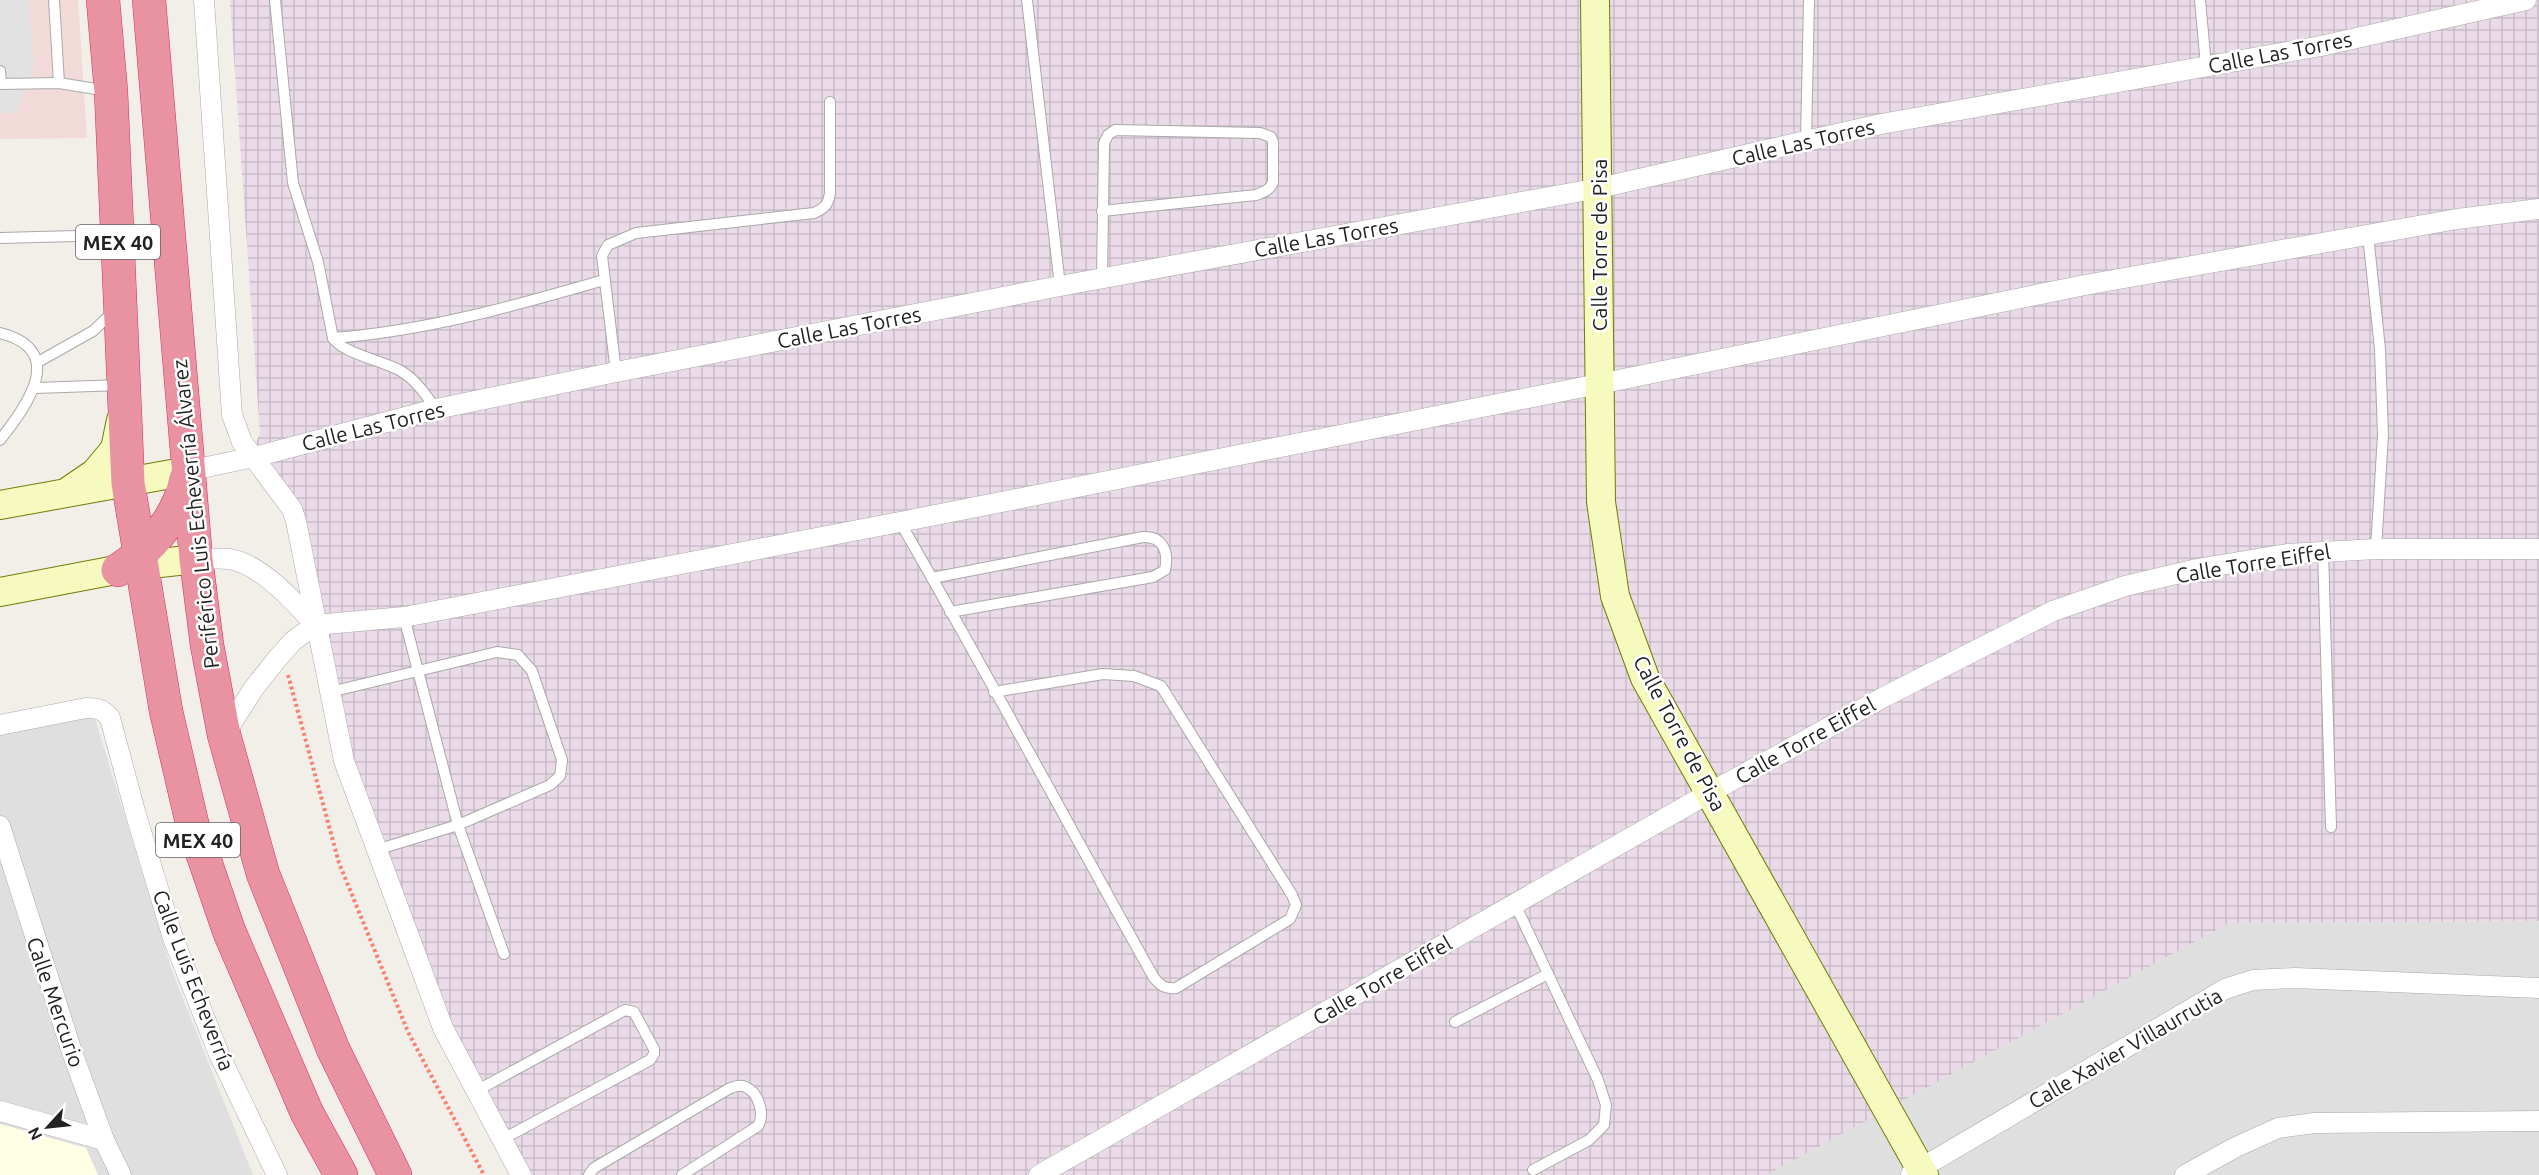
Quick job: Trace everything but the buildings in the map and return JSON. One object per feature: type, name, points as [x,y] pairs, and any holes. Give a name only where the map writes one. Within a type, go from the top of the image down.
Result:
[{"type":"highway","name":"MEX 40","points":[[103,0],[111,91],[128,483],[134,563],[192,823],[229,932],[307,1113],[341,1175]]},
{"type":"highway","name":"Periférico Luis Echeverría Álvarez","points":[[149,0],[196,559],[207,645],[224,735],[263,874],[333,1049],[395,1175]]},
{"type":"highway","points":[[134,563],[170,520],[181,499],[188,471]]},
{"type":"street","points":[[204,0],[232,415],[242,442],[286,498],[296,521],[344,761],[443,1028],[521,1175]]},
{"type":"street","name":"Calle Torre de Pisa","points":[[1595,0],[1601,502],[1615,596],[1645,678],[1711,792],[1917,1173]]},
{"type":"street","name":"Calle Las Torres","points":[[0,505],[128,483],[254,457],[436,410],[616,372],[1060,286],[1599,188],[1881,124],[2321,46],[2526,0]]},
{"type":"street","points":[[224,735],[254,688],[277,659],[293,641],[315,625],[404,617],[900,522],[2085,285],[2457,219],[2539,209]]},
{"type":"street","points":[[66,493],[95,473],[115,449],[124,396]]},
{"type":"street","name":"Calle Torre Eiffel","points":[[1038,1175],[1711,792],[1884,697],[2053,611],[2125,586],[2197,569],[2287,554],[2323,550],[2539,549]]},
{"type":"street","points":[[0,592],[134,563],[230,559],[246,565],[296,603],[315,625]]},
{"type":"street","name":"Calle Luis Echeverría","points":[[0,725],[86,708],[105,711],[114,730],[136,815],[173,938],[219,1054],[277,1175]]},
{"type":"street","name":"Calle Mercurio","points":[[0,826],[39,955],[104,1140],[121,1175]]},
{"type":"street","name":"Calle Xavier Villaurrutia","points":[[1917,1173],[2225,989],[2253,980],[2295,978],[2539,988]]},
{"type":"street","points":[[0,1111],[104,1140]]},
{"type":"street","points":[[2185,1175],[2236,1147],[2278,1128],[2305,1124],[2539,1121]]},
{"type":"lane","points":[[54,0],[59,83]]},
{"type":"lane","points":[[275,0],[292,183],[318,262],[333,338],[342,346],[402,371],[418,384],[436,410]]},
{"type":"lane","points":[[1027,0],[1060,286]]},
{"type":"lane","points":[[1806,141],[1809,0]]},
{"type":"lane","points":[[2200,0],[2206,66]]},
{"type":"lane","points":[[0,71],[0,84],[59,83],[111,91]]},
{"type":"lane","points":[[616,372],[602,256],[608,245],[636,232],[814,213],[823,209],[828,203],[830,193],[830,102]]},
{"type":"lane","points":[[1102,211],[1256,195],[1264,192],[1273,182],[1271,137],[1260,133],[1115,130],[1108,135],[1104,142],[1102,211],[1102,279]]},
{"type":"lane","points":[[0,238],[117,235]]},
{"type":"lane","points":[[2368,235],[2380,349],[2383,435],[2376,549]]},
{"type":"lane","points":[[333,338],[424,327],[487,314],[604,280]]},
{"type":"lane","points":[[38,362],[93,331],[120,305]]},
{"type":"lane","points":[[0,333],[17,337],[38,362],[35,388],[27,405],[0,440]]},
{"type":"lane","points":[[35,388],[124,396]]},
{"type":"lane","points":[[900,522],[932,578],[994,692],[1154,978],[1160,985],[1176,988],[1290,919],[1296,905],[1292,895],[1161,686],[1134,676],[1103,674],[994,692]]},
{"type":"lane","points":[[932,578],[1143,537],[1156,538],[1162,542],[1167,559],[1165,570],[1153,577],[950,612]]},
{"type":"lane","points":[[2323,550],[2331,827]]},
{"type":"lane","points":[[404,617],[458,825],[504,954]]},
{"type":"lane","points":[[330,692],[497,652],[518,655],[532,672],[562,760],[560,776],[550,785],[458,825],[376,850]]},
{"type":"lane","points":[[1515,904],[1598,1080],[1605,1105],[1604,1125],[1589,1140],[1533,1170]]},
{"type":"lane","points":[[1455,1022],[1548,974]]},
{"type":"lane","points":[[476,1091],[625,1010],[634,1012],[654,1049],[650,1060],[501,1140]]},
{"type":"lane","points":[[589,1175],[594,1168],[725,1091],[736,1086],[744,1086],[753,1093],[761,1108],[762,1119],[758,1126],[682,1175]]},
{"type":"shaded area","points":[[0,0],[78,0],[87,138],[0,139]]},
{"type":"shaded area","points":[[0,0],[29,0],[34,67],[16,112],[0,114]]},
{"type":"shaded area","points":[[230,0],[2539,0],[2539,921],[2229,923],[1766,1175],[518,1175],[337,762],[290,512],[248,457],[260,434]]},
{"type":"shaded area","points":[[93,712],[172,971],[253,1175],[0,1175],[0,734]]},
{"type":"shaded area","points":[[2539,921],[2539,1175],[1765,1175],[2220,923]]},
{"type":"shaded area","points":[[0,1124],[86,1148],[98,1175],[0,1175]]}]
